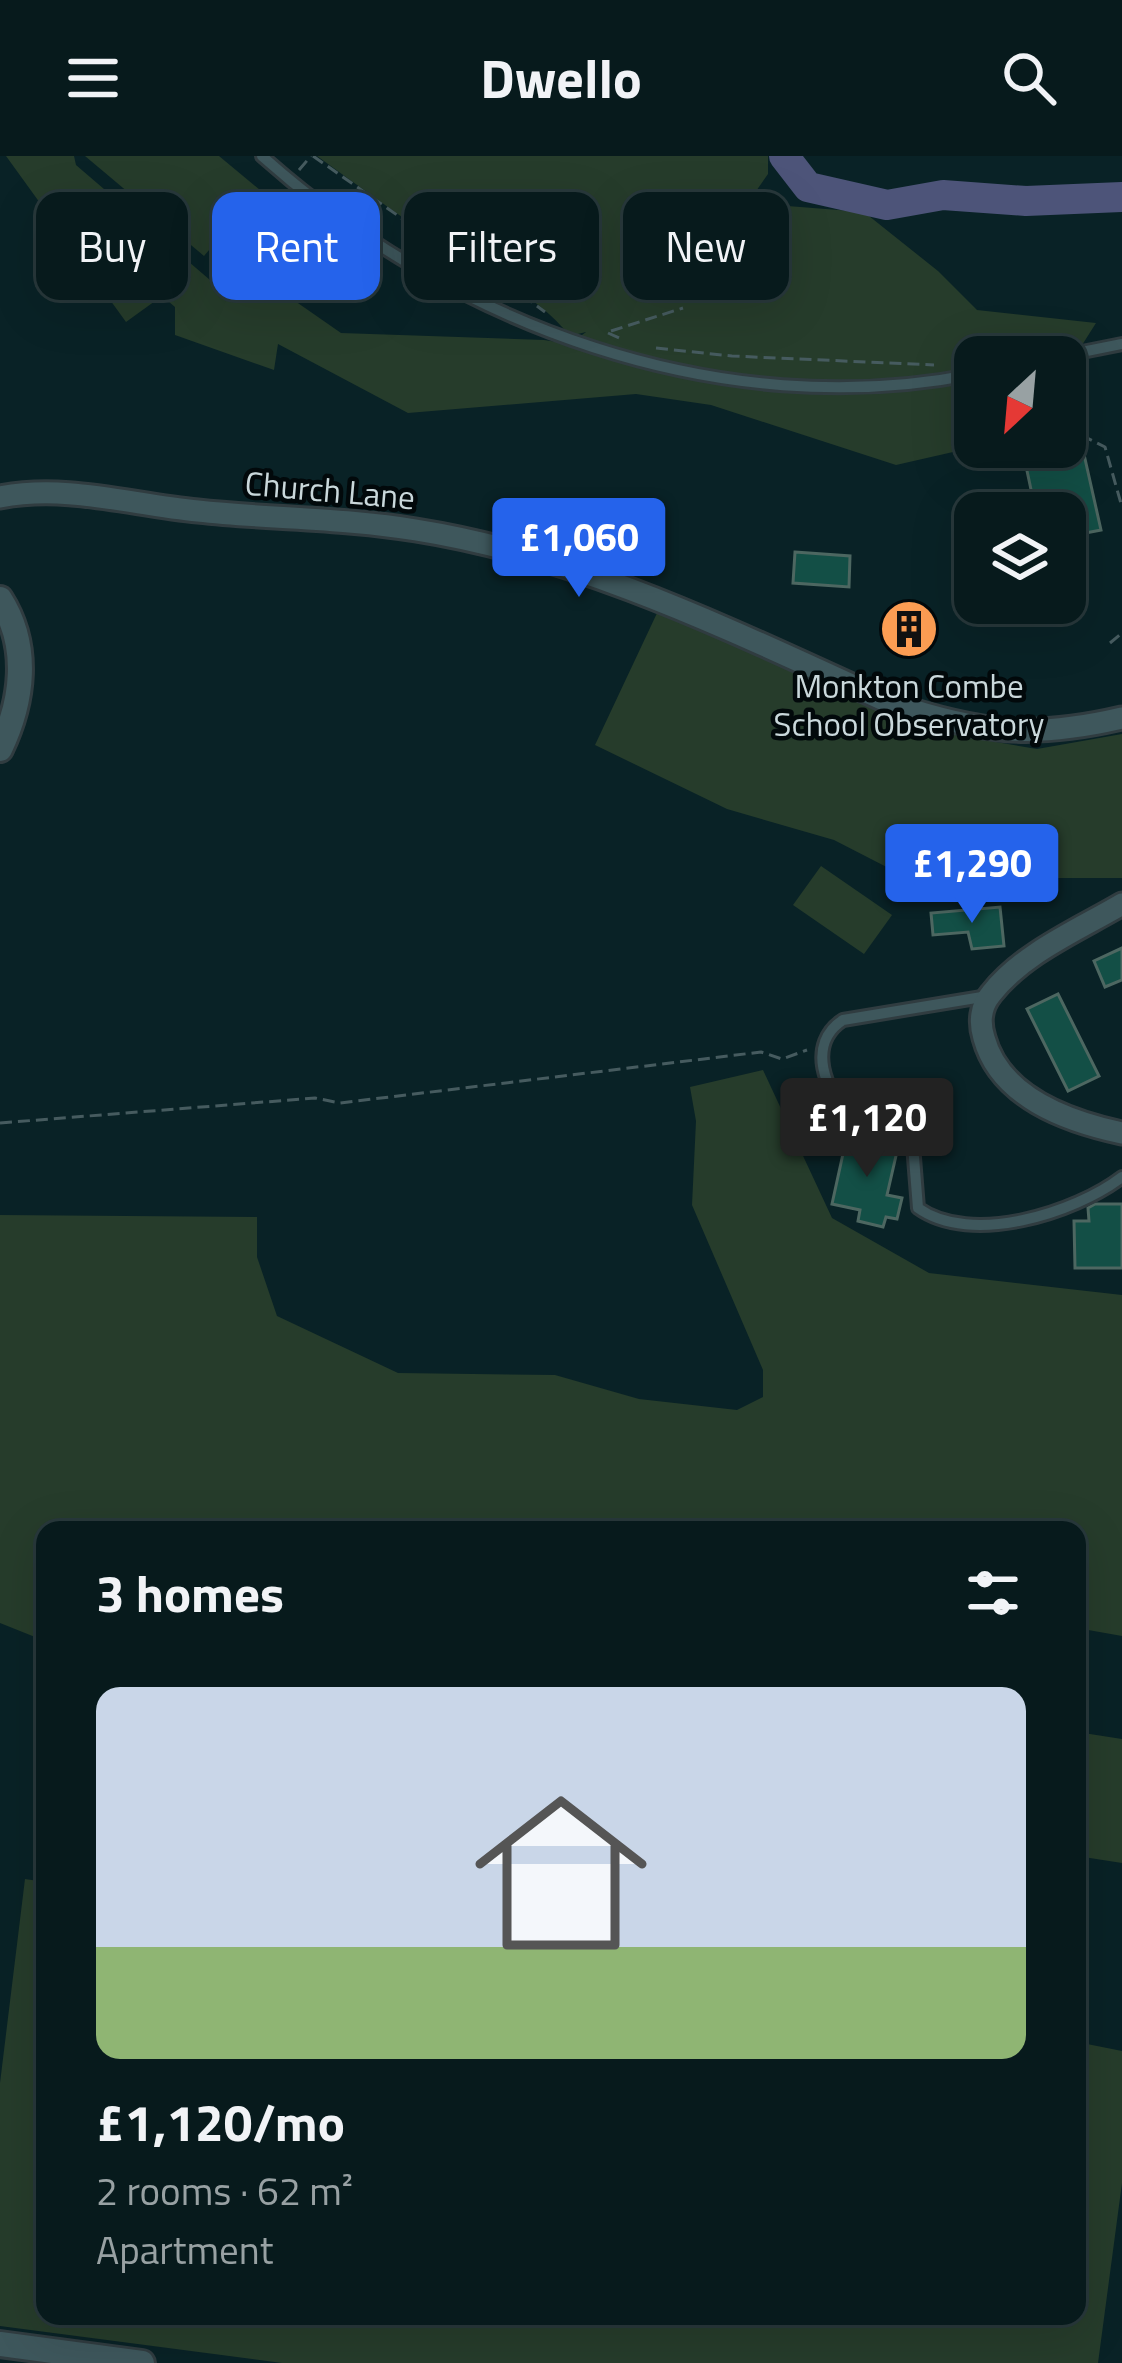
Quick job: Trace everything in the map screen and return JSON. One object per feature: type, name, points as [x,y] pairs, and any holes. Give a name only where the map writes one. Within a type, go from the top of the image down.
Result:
[{"type":"street","name":"Church Lane","points":[[0,497],[69,492],[181,510],[414,530],[520,553],[660,598],[929,717],[1006,732],[1044,733],[1122,718]]},
{"type":"street","points":[[0,599],[15,631],[20,667],[13,719],[0,749]]},
{"type":"street","points":[[1122,904],[1035,955],[988,996],[980,1025],[998,1073],[1021,1094],[1098,1128],[1122,1133]]},
{"type":"street","points":[[0,2344],[142,2363]]},
{"type":"lane","points":[[262,156],[371,241],[421,273],[569,339],[673,368],[763,382],[820,387],[954,376]]},
{"type":"lane","points":[[1086,351],[1122,344]]},
{"type":"lane","points":[[988,996],[843,1020],[831,1028],[820,1046],[825,1073],[842,1105],[856,1118],[914,1145],[917,1208],[951,1223],[1023,1221],[1098,1196],[1122,1177]]},
{"type":"path","points":[[313,156],[461,260],[505,282],[554,318],[569,339]]},
{"type":"path","points":[[624,340],[608,333],[683,308]]},
{"type":"path","points":[[641,347],[732,356],[891,361],[954,370]]},
{"type":"path","points":[[1086,438],[1105,447],[1122,507]]},
{"type":"path","points":[[1110,643],[1122,633]]},
{"type":"path","points":[[0,1123],[315,1098],[340,1103],[761,1052],[782,1059],[820,1046]]},
{"type":"green space","points":[[6,156],[74,156],[76,165],[107,192],[36,192],[36,198]]},
{"type":"green space","points":[[85,156],[219,156],[260,190],[212,192],[212,247],[204,256],[188,243],[188,192],[128,192]]},
{"type":"green space","points":[[317,156],[768,156],[768,174],[755,192],[623,192],[623,300],[789,300],[789,206],[864,212],[938,271],[977,310],[1096,323],[1086,339],[954,336],[954,452],[896,465],[711,405],[636,394],[408,413],[278,344],[274,370],[175,335],[175,307],[167,300],[188,300],[188,261],[212,280],[212,300],[295,301],[341,333],[570,344],[586,332],[570,336],[532,300],[599,300],[599,192],[404,192],[404,218],[380,201],[380,192],[368,192]]},
{"type":"green space","points":[[110,300],[156,300],[126,322]]},
{"type":"green space","points":[[658,611],[920,729],[1037,749],[1122,734],[1122,878],[908,878],[834,840],[727,809],[595,745]]},
{"type":"green space","points":[[821,866],[892,915],[864,954],[793,905]]},
{"type":"green space","points":[[763,1070],[832,1218],[929,1273],[1122,1295],[1122,1636],[1086,1630],[1086,1521],[36,1521],[36,1637],[0,1623],[0,1215],[257,1217],[257,1257],[277,1316],[398,1373],[555,1375],[639,1399],[737,1410],[763,1397],[763,1370],[692,1205],[696,1121],[690,1087]]},
{"type":"green space","points":[[1086,1733],[1122,1739],[1122,1863],[1086,1857]]},
{"type":"green space","points":[[25,1879],[36,1881],[36,2325],[1086,2325],[1086,2044],[1122,2051],[1122,2183],[1098,2363],[282,2363],[0,2326],[0,2083]]},
{"type":"building","points":[[1086,463],[1101,530],[1086,533],[1086,492],[1032,492],[1026,468],[1086,468]]},
{"type":"building","points":[[795,552],[850,556],[849,587],[793,583]]},
{"type":"building","points":[[1000,907],[1004,946],[972,949],[968,932],[933,935],[931,913]]},
{"type":"building","points":[[1122,948],[1122,980],[1105,987],[1094,961]]},
{"type":"building","points":[[1058,994],[1099,1076],[1068,1091],[1027,1009]]},
{"type":"building","points":[[848,1131],[898,1147],[887,1195],[902,1198],[897,1219],[886,1217],[883,1227],[858,1221],[860,1210],[832,1204]]},
{"type":"building","points":[[1122,1204],[1122,1268],[1075,1268],[1074,1221],[1089,1221],[1088,1208]]},
{"type":"waterway","points":[[784,156],[808,187],[887,205],[943,195],[1026,201],[1122,197]]},
{"type":"place","name":"Monkton Combe School Observatory","points":[[909,629]]}]
